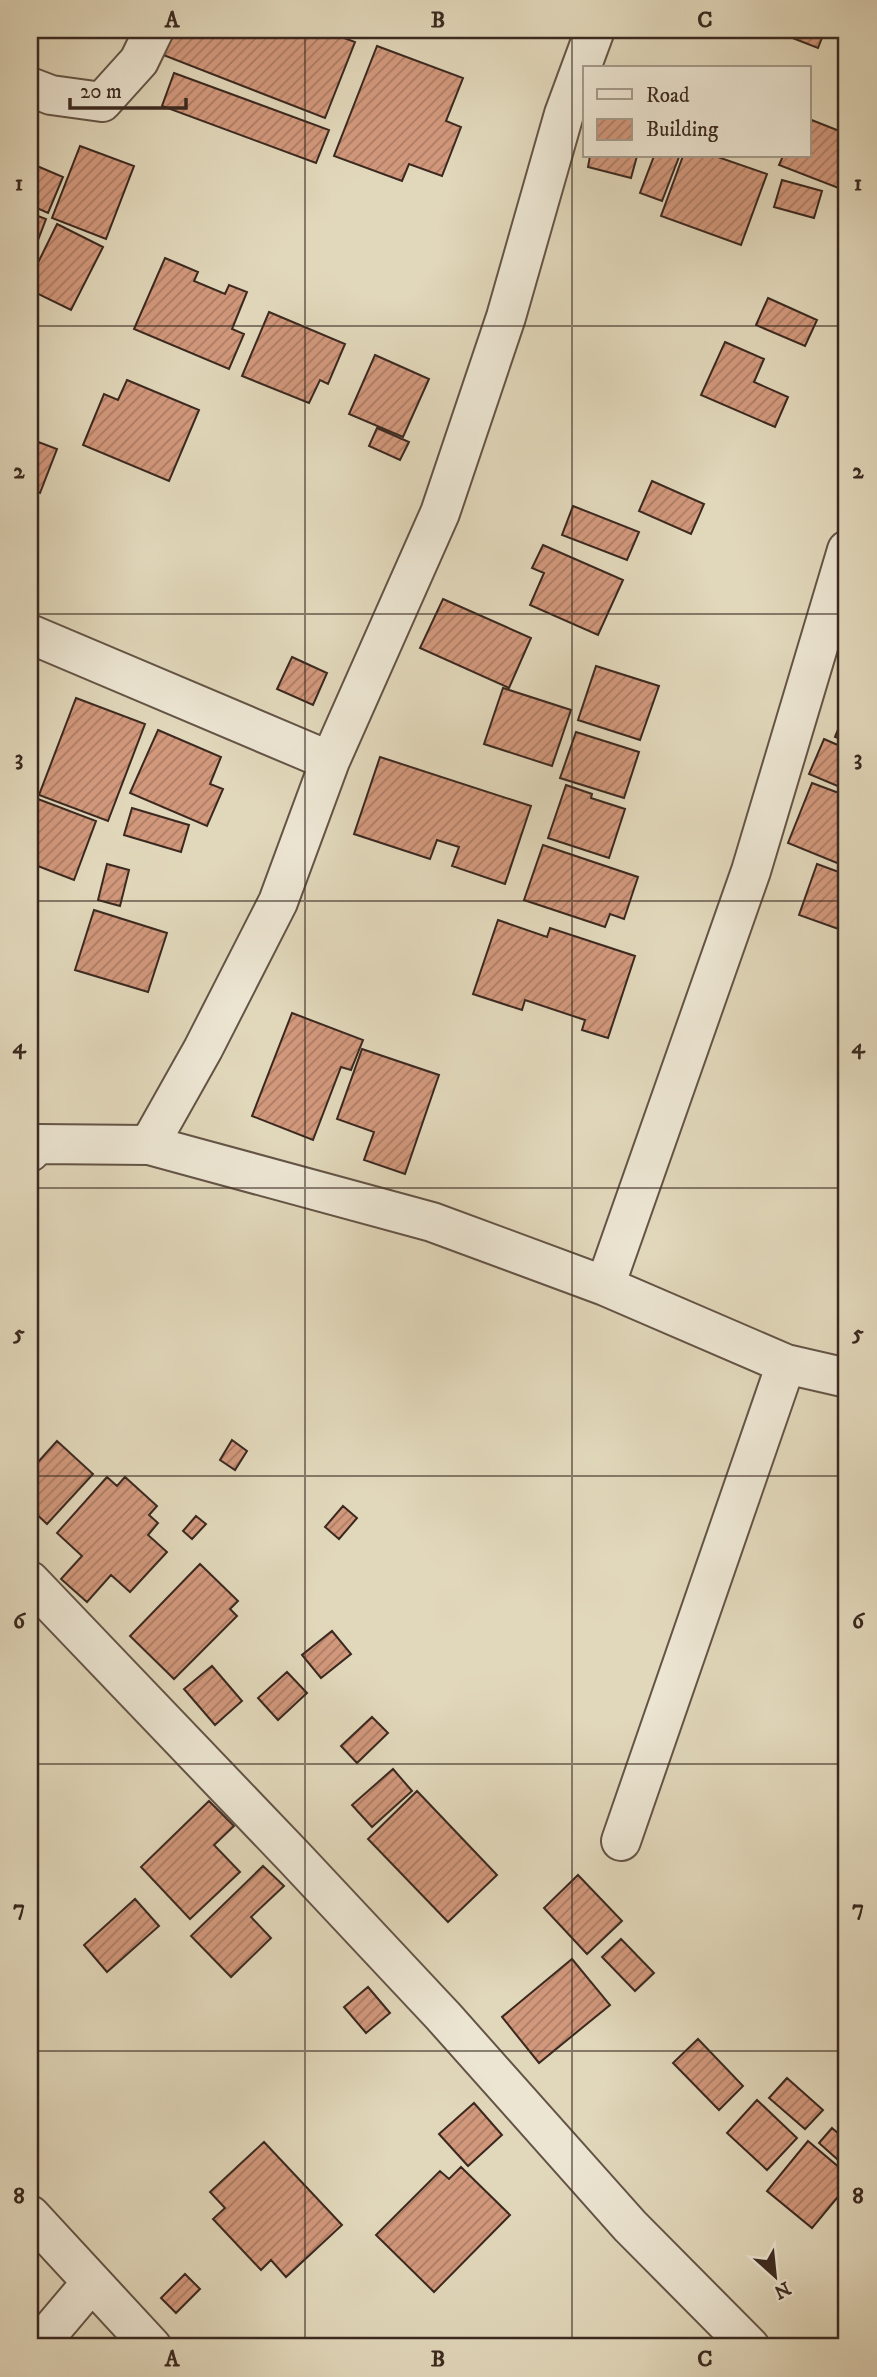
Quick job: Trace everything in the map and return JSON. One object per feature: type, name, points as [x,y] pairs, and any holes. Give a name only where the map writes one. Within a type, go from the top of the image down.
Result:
[{"type":"street","points":[[30,87],[51,95],[102,102],[139,61],[154,30]]},
{"type":"street","points":[[149,1145],[203,1049],[278,902],[330,761],[440,513],[506,317],[564,114],[595,30]]},
{"type":"street","points":[[605,1286],[751,871],[847,550]]},
{"type":"street","points":[[30,634],[330,761]]},
{"type":"street","points":[[32,1145],[149,1145],[432,1222],[605,1286],[786,1364],[847,1378]]},
{"type":"street","points":[[621,1841],[786,1364]]},
{"type":"street","points":[[30,1581],[443,2016],[630,2226],[750,2347]]},
{"type":"street","points":[[30,2215],[152,2347]]},
{"type":"street","points":[[37,2347],[92,2281]]},
{"type":"building","points":[[162,30],[323,30],[355,42],[325,118],[153,51]]},
{"type":"building","points":[[341,30],[365,30],[362,38]]},
{"type":"building","points":[[772,30],[825,30],[818,48]]},
{"type":"building","points":[[377,46],[463,78],[446,121],[461,127],[442,176],[409,164],[402,181],[334,156]]},
{"type":"building","points":[[174,73],[329,130],[316,163],[162,106]]},
{"type":"building","points":[[810,119],[847,134],[847,173],[841,189],[779,165],[782,158],[810,158]]},
{"type":"building","points":[[80,146],[134,166],[106,239],[52,218]]},
{"type":"building","points":[[590,158],[636,158],[631,178],[588,167]]},
{"type":"building","points":[[653,158],[679,158],[662,201],[640,193]]},
{"type":"building","points":[[682,158],[721,158],[767,174],[741,245],[661,216]]},
{"type":"building","points":[[30,163],[63,177],[48,213],[30,205]]},
{"type":"building","points":[[782,180],[822,191],[814,218],[774,207]]},
{"type":"building","points":[[30,213],[46,219],[30,261]]},
{"type":"building","points":[[57,224],[103,247],[71,310],[30,290],[30,279]]},
{"type":"building","points":[[165,258],[198,272],[194,281],[225,294],[229,285],[247,292],[232,329],[244,334],[229,369],[134,329]]},
{"type":"building","points":[[768,298],[817,320],[805,346],[756,325]]},
{"type":"building","points":[[269,312],[345,344],[328,384],[320,380],[309,403],[242,376]]},
{"type":"building","points":[[725,342],[764,359],[754,382],[788,397],[775,427],[701,395]]},
{"type":"building","points":[[375,355],[429,379],[403,437],[349,414]]},
{"type":"building","points":[[127,380],[199,410],[169,481],[83,445],[104,394],[118,400]]},
{"type":"building","points":[[377,428],[409,442],[400,460],[369,446]]},
{"type":"building","points":[[33,440],[57,449],[40,493],[30,489],[30,448]]},
{"type":"building","points":[[652,481],[704,504],[691,534],[639,511]]},
{"type":"building","points":[[573,506],[639,532],[627,560],[562,535]]},
{"type":"building","points":[[543,545],[623,580],[598,635],[530,605],[544,573],[532,568]]},
{"type":"building","points":[[443,599],[531,638],[509,688],[420,648]]},
{"type":"building","points":[[292,657],[327,673],[313,705],[277,689]]},
{"type":"building","points":[[596,666],[659,686],[640,740],[578,720]]},
{"type":"building","points":[[503,688],[571,710],[552,766],[484,744]]},
{"type":"building","points":[[76,698],[145,724],[108,821],[39,795]]},
{"type":"building","points":[[847,708],[847,741],[835,737]]},
{"type":"building","points":[[158,730],[221,757],[210,784],[223,789],[207,826],[130,793]]},
{"type":"building","points":[[576,732],[639,752],[624,798],[560,778]]},
{"type":"building","points":[[824,739],[847,749],[847,790],[809,774]]},
{"type":"building","points":[[380,757],[531,806],[505,884],[452,866],[459,847],[437,840],[430,859],[354,834]]},
{"type":"building","points":[[812,783],[847,796],[847,867],[788,843]]},
{"type":"building","points":[[566,785],[592,794],[591,798],[625,809],[609,858],[548,838]]},
{"type":"building","points":[[30,796],[96,821],[74,880],[30,863]]},
{"type":"building","points":[[132,808],[189,825],[181,852],[124,835]]},
{"type":"building","points":[[543,845],[638,877],[624,919],[610,914],[605,927],[524,900]]},
{"type":"building","points":[[107,864],[129,870],[120,906],[98,900]]},
{"type":"building","points":[[817,864],[847,875],[847,932],[799,915]]},
{"type":"building","points":[[94,910],[167,933],[148,992],[75,970]]},
{"type":"building","points":[[498,920],[547,937],[550,928],[635,956],[608,1038],[582,1030],[585,1020],[525,1000],[522,1010],[473,994]]},
{"type":"building","points":[[292,1013],[363,1040],[351,1070],[341,1067],[313,1140],[252,1116]]},
{"type":"building","points":[[362,1049],[439,1075],[405,1174],[364,1160],[374,1132],[337,1119]]},
{"type":"building","points":[[232,1440],[247,1451],[235,1470],[220,1460]]},
{"type":"building","points":[[57,1441],[93,1474],[47,1524],[30,1508],[30,1471]]},
{"type":"building","points":[[107,1477],[117,1486],[125,1477],[157,1506],[149,1515],[158,1523],[148,1535],[167,1552],[130,1592],[111,1575],[87,1602],[61,1579],[82,1556],[57,1533]]},
{"type":"building","points":[[343,1506],[357,1518],[339,1539],[325,1527]]},
{"type":"building","points":[[196,1516],[206,1524],[192,1539],[183,1531]]},
{"type":"building","points":[[200,1564],[238,1601],[230,1609],[237,1616],[174,1679],[130,1636]]},
{"type":"building","points":[[332,1631],[351,1654],[321,1678],[302,1655]]},
{"type":"building","points":[[212,1666],[242,1701],[215,1725],[184,1689]]},
{"type":"building","points":[[287,1672],[307,1693],[278,1720],[258,1698]]},
{"type":"building","points":[[372,1717],[388,1733],[357,1763],[341,1746]]},
{"type":"building","points":[[393,1769],[412,1791],[372,1827],[352,1805]]},
{"type":"building","points":[[417,1791],[497,1875],[448,1922],[368,1839]]},
{"type":"building","points":[[209,1801],[234,1826],[214,1845],[240,1872],[190,1919],[141,1867]]},
{"type":"building","points":[[263,1866],[284,1886],[251,1917],[271,1938],[231,1977],[191,1936]]},
{"type":"building","points":[[578,1875],[622,1921],[587,1954],[544,1908]]},
{"type":"building","points":[[135,1899],[159,1926],[107,1972],[84,1945]]},
{"type":"building","points":[[621,1939],[654,1973],[635,1991],[602,1957]]},
{"type":"building","points":[[572,1959],[610,2005],[539,2063],[502,2017]]},
{"type":"building","points":[[368,1987],[390,2013],[366,2033],[344,2007]]},
{"type":"building","points":[[698,2039],[743,2086],[719,2110],[673,2063]]},
{"type":"building","points":[[787,2078],[823,2110],[805,2129],[769,2098]]},
{"type":"building","points":[[757,2100],[797,2138],[767,2170],[727,2133]]},
{"type":"building","points":[[474,2103],[502,2135],[468,2166],[439,2134]]},
{"type":"building","points":[[832,2128],[847,2141],[847,2168],[819,2143]]},
{"type":"building","points":[[808,2141],[847,2174],[847,2186],[812,2228],[767,2191]]},
{"type":"building","points":[[264,2142],[342,2225],[286,2277],[271,2260],[261,2270],[213,2219],[225,2208],[210,2192]]},
{"type":"building","points":[[461,2167],[510,2215],[434,2292],[376,2235],[440,2171],[449,2179]]},
{"type":"building","points":[[185,2274],[200,2289],[176,2313],[161,2298]]}]
